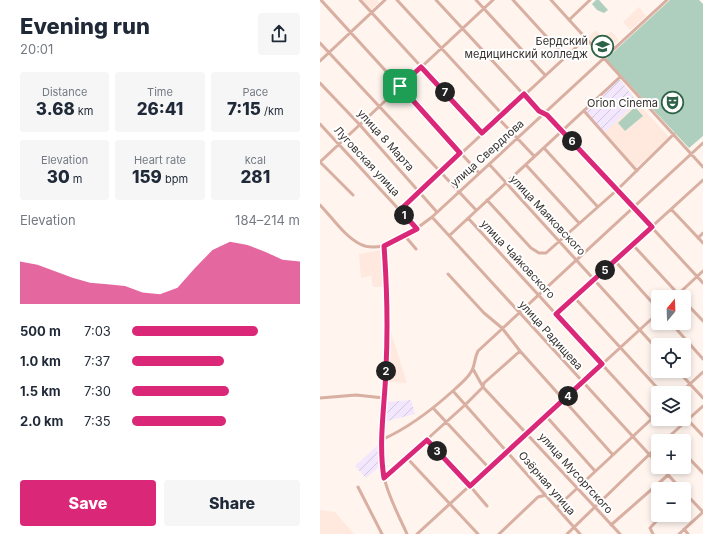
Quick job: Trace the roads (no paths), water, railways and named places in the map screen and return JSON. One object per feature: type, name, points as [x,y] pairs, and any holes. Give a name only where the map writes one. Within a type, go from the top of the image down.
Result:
[{"type":"street","points":[[321,0],[479,173]]},
{"type":"street","points":[[360,0],[482,133]]},
{"type":"street","points":[[320,61],[385,0]]},
{"type":"street","points":[[397,0],[502,114]]},
{"type":"street","points":[[436,0],[539,111],[562,131],[618,190],[703,283]]},
{"type":"street","points":[[476,0],[545,75]]},
{"type":"street","points":[[353,195],[320,162],[378,106],[493,0]]},
{"type":"street","points":[[512,0],[565,57]]},
{"type":"street","points":[[551,0],[603,59],[703,166]]},
{"type":"street","points":[[569,20],[587,1]]},
{"type":"street","name":"улица Свердлова","points":[[384,246],[417,229],[432,217],[458,191],[544,114],[665,1]]},
{"type":"street","points":[[400,210],[502,114],[585,39]]},
{"type":"street","points":[[320,43],[476,210]]},
{"type":"street","points":[[450,235],[620,77]]},
{"type":"street","name":"улица 8 Марта","points":[[320,83],[359,124],[436,212]]},
{"type":"street","points":[[584,111],[637,171]]},
{"type":"street","points":[[498,118],[534,156]]},
{"type":"street","name":"Луговская улица","points":[[320,124],[417,229]]},
{"type":"street","points":[[487,200],[535,251],[546,253],[597,206],[618,190],[674,134]]},
{"type":"street","points":[[381,440],[398,433],[434,409],[466,378],[473,369],[478,351],[703,143]]},
{"type":"street","points":[[544,148],[597,206]]},
{"type":"street","name":"улица Маяковского","points":[[489,164],[651,343]]},
{"type":"street","points":[[526,165],[579,223]]},
{"type":"street","points":[[556,314],[703,180]]},
{"type":"street","points":[[320,205],[352,239],[359,244],[371,248],[384,246],[387,315],[381,440],[384,478],[407,534]]},
{"type":"street","points":[[671,209],[703,243]]},
{"type":"street","name":"улица Радищева","points":[[432,217],[649,454]]},
{"type":"street","name":"улица Чайковского","points":[[468,218],[651,418]]},
{"type":"street","points":[[698,238],[703,233]]},
{"type":"street","points":[[405,236],[416,249]]},
{"type":"street","points":[[633,244],[673,290]]},
{"type":"street","points":[[615,261],[651,301]]},
{"type":"street","points":[[684,290],[703,271]]},
{"type":"street","points":[[448,274],[484,313],[502,328],[520,351],[613,455]]},
{"type":"street","points":[[574,297],[656,386]]},
{"type":"street","points":[[691,308],[703,321]]},
{"type":"street","points":[[417,534],[651,319]]},
{"type":"street","points":[[677,330],[703,358]]},
{"type":"street","points":[[384,478],[465,405],[483,387],[484,383],[520,351]]},
{"type":"street","name":"улица Мусоргского","points":[[473,369],[483,387],[527,432],[620,534]]},
{"type":"street","points":[[690,384],[703,372]]},
{"type":"street","points":[[684,378],[703,398]]},
{"type":"street","name":"Озёрная улица","points":[[453,391],[580,534]]},
{"type":"street","points":[[320,398],[356,395],[384,398]]},
{"type":"street","points":[[691,417],[703,406]]},
{"type":"street","points":[[434,409],[489,468]]},
{"type":"street","points":[[546,416],[596,471]]},
{"type":"street","points":[[557,507],[651,420]]},
{"type":"street","points":[[691,423],[703,436]]},
{"type":"street","points":[[672,434],[681,426]]},
{"type":"street","points":[[427,440],[470,486],[486,506]]},
{"type":"street","points":[[567,534],[649,454]]},
{"type":"street","points":[[407,458],[478,534]]},
{"type":"street","points":[[691,460],[703,473]]},
{"type":"street","points":[[611,525],[668,475],[674,482]]},
{"type":"street","points":[[358,488],[382,534]]},
{"type":"street","points":[[499,534],[538,497],[546,494]]},
{"type":"street","points":[[679,534],[703,512],[691,500]]},
{"type":"street","points":[[653,534],[650,530],[651,526],[655,522]]},
{"type":"street","points":[[684,529],[688,534]]},
{"type":"place","name":"Бердский медицинский колледж","points":[[603,47]]},
{"type":"place","name":"Orion Cinema","points":[[673,103]]}]
